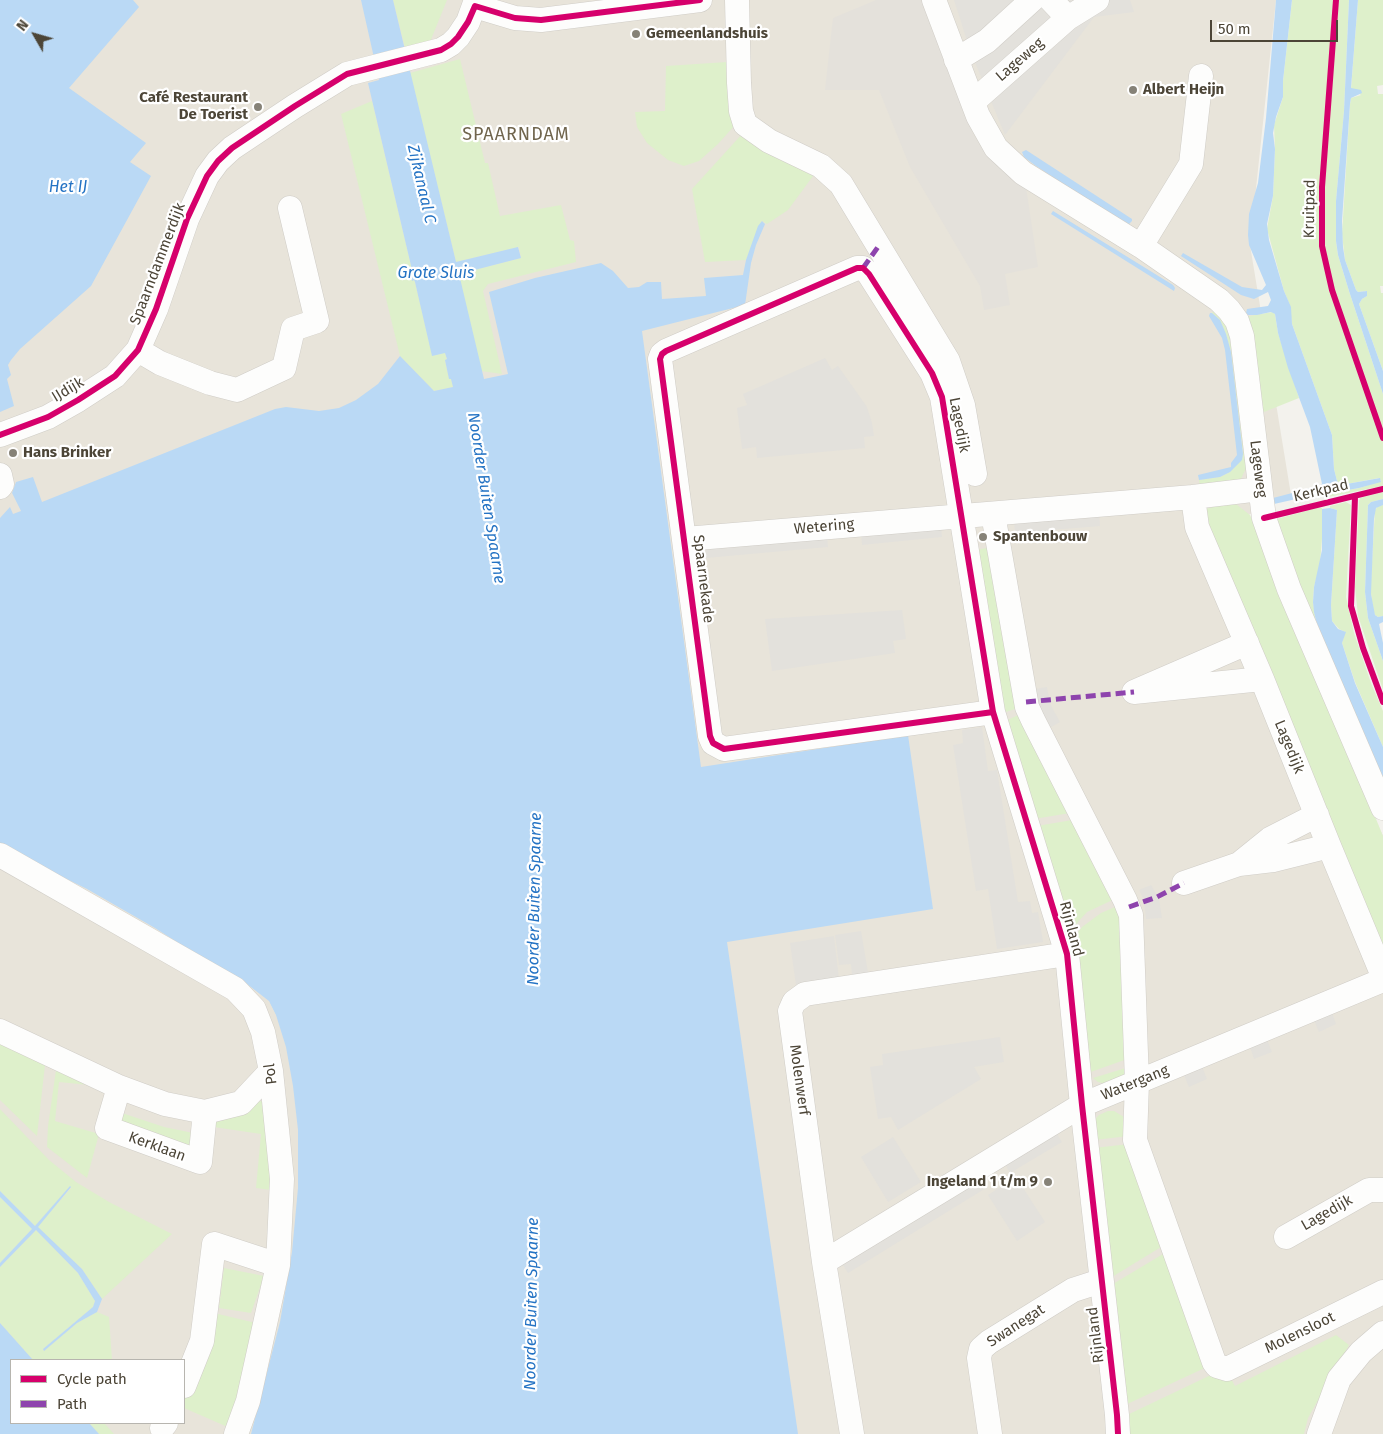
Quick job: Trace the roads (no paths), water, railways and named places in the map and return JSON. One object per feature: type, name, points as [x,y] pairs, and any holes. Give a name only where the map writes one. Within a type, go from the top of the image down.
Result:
[{"type":"street","name":"Spaarndammerdijk","points":[[138,350],[156,309],[187,219],[207,176],[218,161],[232,148],[295,106],[347,74],[441,50],[458,37],[468,22],[475,3],[515,18],[541,20],[700,0]]},
{"type":"street","name":"Lagedijk","points":[[738,0],[739,84],[741,111],[745,124],[769,141],[821,166],[841,184],[948,361],[963,405],[975,474]]},
{"type":"street","name":"Lageweg","points":[[934,0],[978,116],[996,148],[1022,173],[1140,246],[1219,300],[1236,321],[1242,336],[1264,518],[1289,589],[1383,808]]},
{"type":"street","points":[[956,60],[987,41],[1032,0]]},
{"type":"street","points":[[1051,0],[1068,18]]},
{"type":"street","name":"Lageweg","points":[[973,102],[1068,18],[1097,0]]},
{"type":"street","points":[[1140,246],[1191,164],[1202,76]]},
{"type":"street","points":[[138,350],[160,363],[210,383],[237,390],[284,368],[293,329],[316,321],[290,208]]},
{"type":"street","name":"Spaarnekade","points":[[863,268],[857,268],[666,351],[660,359],[710,736],[713,743],[724,749],[993,712]]},
{"type":"street","name":"Lagedijk","points":[[863,268],[869,274],[932,373],[942,397],[962,517]]},
{"type":"street","name":"IJdijk","points":[[0,435],[48,417],[78,400],[114,376],[138,350]]},
{"type":"street","points":[[0,475],[2,484],[0,487]]},
{"type":"street","points":[[962,517],[1193,497],[1260,489]]},
{"type":"street","name":"Lagedijk","points":[[1193,497],[1197,527],[1262,679],[1383,976]]},
{"type":"street","points":[[992,514],[1027,706],[1131,915],[1137,1082]]},
{"type":"street","name":"Wetering","points":[[685,539],[962,517]]},
{"type":"street","name":"Rijnland","points":[[962,517],[993,712],[1067,954],[1118,1424]]},
{"type":"street","points":[[1247,643],[1134,692],[1262,679]]},
{"type":"street","points":[[1239,864],[1270,840],[1316,815]]},
{"type":"street","points":[[1184,883],[1239,864],[1273,860],[1329,846]]},
{"type":"street","name":"Pol","points":[[0,855],[235,989],[254,1009],[263,1032],[271,1071],[282,1179],[278,1265],[248,1401],[236,1434]]},
{"type":"street","name":"Molenwerf","points":[[852,1434],[824,1262],[790,1011],[794,1002],[805,994],[1067,954]]},
{"type":"street","name":"Watergang","points":[[824,1262],[1082,1105],[1383,980]]},
{"type":"street","points":[[0,1031],[119,1087],[165,1104],[205,1112],[240,1103],[271,1071]]},
{"type":"street","name":"Molensloot","points":[[1137,1082],[1135,1140],[1217,1366],[1227,1369],[1383,1292]]},
{"type":"street","name":"Kerklaan","points":[[119,1087],[107,1128],[200,1162],[205,1112]]},
{"type":"street","name":"Lagedijk","points":[[1286,1237],[1378,1185]]},
{"type":"street","points":[[185,1384],[202,1341],[214,1244],[278,1265]]},
{"type":"street","name":"Swanegat","points":[[990,1434],[979,1358],[981,1349],[988,1342],[1073,1290],[1101,1280]]},
{"type":"street","points":[[1319,1434],[1339,1379],[1361,1352],[1383,1333]]},
{"type":"water","name":"Het IJ","points":[[0,0],[133,0],[139,7],[69,88],[146,143],[130,162],[151,176],[91,286],[20,349],[11,360],[8,365],[11,375],[7,379],[14,406],[0,412]]},
{"type":"water","points":[[361,0],[393,0],[456,262],[518,247],[521,258],[459,274],[484,379],[508,374],[489,292],[535,278],[601,263],[613,271],[628,288],[639,287],[647,282],[661,282],[662,299],[706,296],[704,278],[743,275],[746,260],[758,226],[762,221],[765,224],[751,263],[745,305],[642,331],[701,767],[908,735],[933,909],[727,942],[798,1434],[251,1434],[280,1322],[292,1252],[298,1188],[298,1130],[293,1086],[286,1047],[276,1015],[269,1001],[247,984],[87,889],[0,846],[0,518],[10,507],[13,514],[21,511],[12,493],[16,482],[33,477],[42,502],[275,409],[286,407],[319,411],[339,408],[356,400],[378,384],[400,356],[434,391],[453,387],[451,379],[449,379],[445,353],[432,356],[415,282],[414,280],[412,281],[411,275],[413,274],[368,83],[379,80]]},
{"type":"water","points":[[1276,0],[1292,0],[1283,97],[1273,133],[1275,149],[1273,196],[1267,224],[1269,240],[1284,291],[1291,307],[1292,324],[1332,435],[1334,469],[1337,481],[1341,485],[1380,478],[1381,482],[1331,493],[1328,496],[1320,497],[1314,495],[1274,504],[1273,498],[1322,484],[1310,427],[1288,368],[1278,333],[1275,314],[1271,312],[1248,315],[1246,313],[1247,309],[1268,306],[1271,300],[1268,292],[1254,299],[1241,295],[1181,256],[1183,253],[1242,287],[1262,290],[1266,285],[1249,245],[1248,235],[1249,214],[1258,183],[1266,118]]},
{"type":"water","points":[[1349,0],[1358,0],[1351,88],[1361,90],[1362,93],[1351,98],[1350,104],[1342,221],[1343,247],[1345,260],[1356,290],[1358,292],[1367,291],[1367,296],[1359,304],[1383,371],[1383,394],[1349,291],[1338,255],[1336,241],[1336,201],[1344,111]]},
{"type":"water","points":[[1026,150],[1132,219],[1132,221],[1129,224],[1036,166],[1024,157],[1022,152]]},
{"type":"water","points":[[1053,211],[1173,285],[1174,291],[1051,214]]},
{"type":"water","points":[[1210,313],[1220,320],[1231,352],[1243,454],[1242,460],[1230,472],[1220,477],[1199,480],[1198,475],[1231,467],[1231,463],[1237,455],[1225,350],[1222,338],[1209,316]]},
{"type":"water","points":[[1383,499],[1383,505],[1376,508],[1374,519],[1371,594],[1375,615],[1378,617],[1383,616],[1383,622],[1379,624],[1383,643],[1383,661],[1368,618],[1365,592],[1368,505],[1371,502]]},
{"type":"water","points":[[1330,508],[1337,510],[1331,605],[1332,621],[1338,629],[1346,632],[1342,643],[1355,683],[1383,747],[1383,785],[1314,612],[1314,587],[1322,550],[1322,509]]},
{"type":"water","points":[[70,1186],[38,1227],[82,1269],[102,1299],[97,1312],[77,1323],[44,1351],[43,1349],[93,1307],[95,1301],[78,1273],[36,1230],[0,1267],[0,1263],[32,1229],[0,1197],[0,1191],[35,1226]]},
{"type":"water","points":[[0,1323],[32,1359],[10,1359],[10,1424],[90,1424],[99,1434],[0,1434]]},
{"type":"place","name":"Gemeenlandshuis","points":[[636,34]]},
{"type":"place","name":"Albert Heijn","points":[[1133,90]]},
{"type":"place","name":"Café Restaurant De Toerist","points":[[258,107]]},
{"type":"place","name":"Hans Brinker","points":[[13,453]]},
{"type":"place","name":"Spantenbouw","points":[[983,537]]},
{"type":"place","name":"Ingeland 1 t/m 9","points":[[1048,1182]]},
{"type":"district","name":"SPAARNDAM","points":[[516,135]]},
{"type":"water label","name":"Zijkanaal C","points":[[421,184]]},
{"type":"water label","name":"Grote Sluis","points":[[436,274]]},
{"type":"water label","name":"Noorder Buiten Spaarne","points":[[486,498]]},
{"type":"water label","name":"Noorder Buiten Spaarne","points":[[535,899]]},
{"type":"water label","name":"Noorder Buiten Spaarne","points":[[532,1304]]}]
